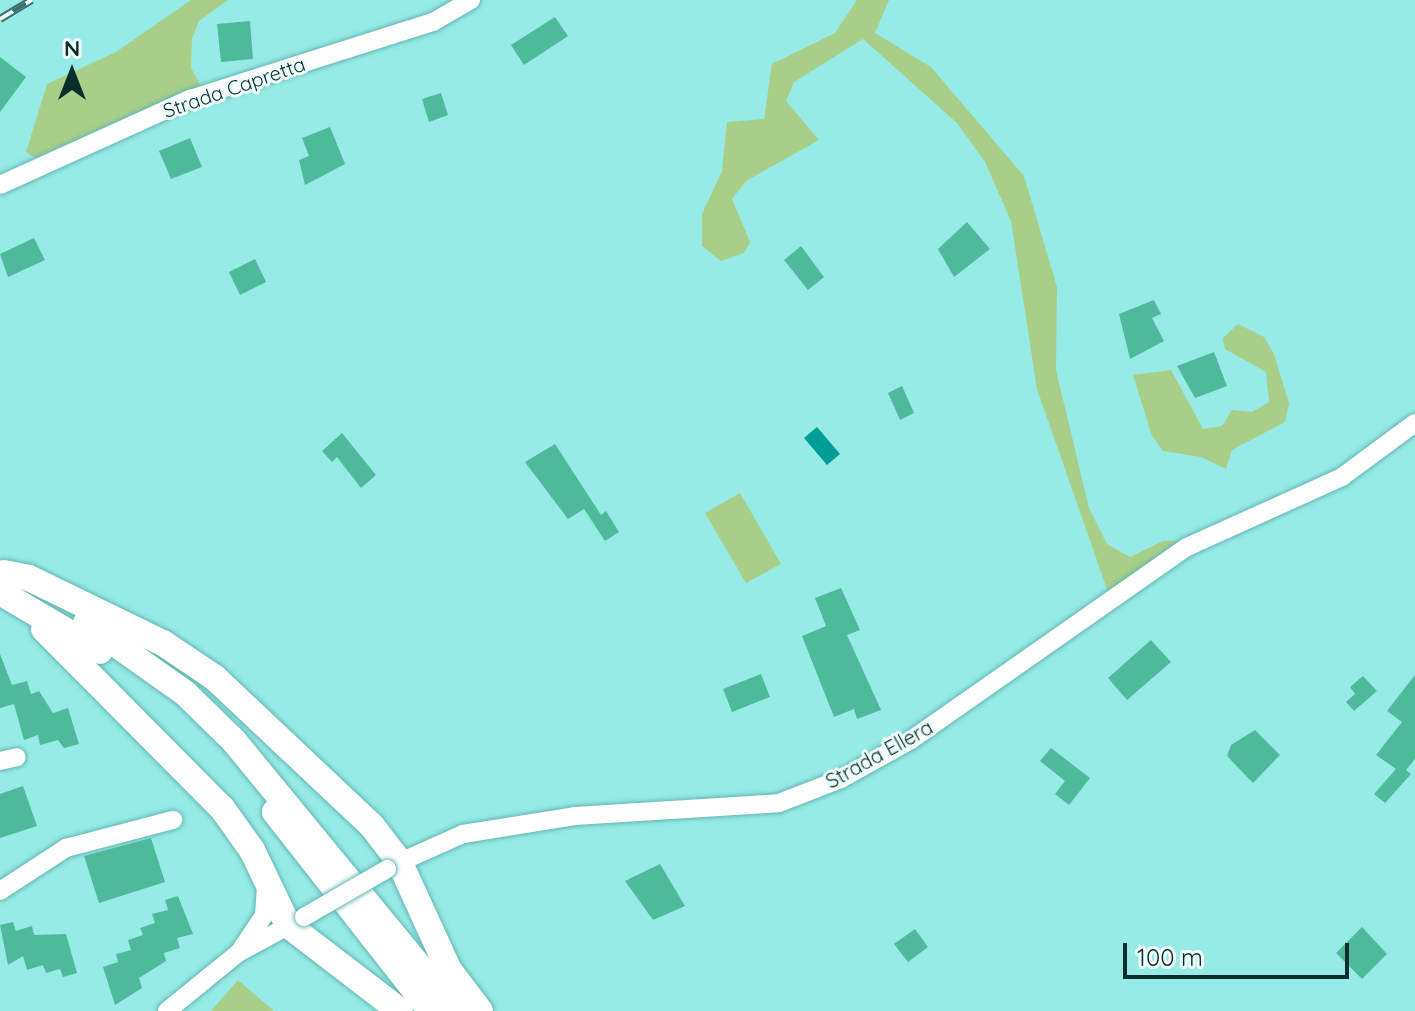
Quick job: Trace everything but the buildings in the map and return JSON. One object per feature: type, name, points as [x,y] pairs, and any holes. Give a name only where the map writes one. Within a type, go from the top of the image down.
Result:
[{"type":"highway","points":[[3,583],[29,578],[163,643],[215,678],[372,826],[449,970],[480,1011]]},
{"type":"highway","points":[[3,583],[176,757],[222,808],[296,921],[400,1011]]},
{"type":"highway","points":[[3,583],[101,651],[205,734],[262,795],[431,1011]]},
{"type":"highway","points":[[3,583],[116,641],[185,693],[282,792],[384,930],[456,1011]]},
{"type":"street","name":"Strada Capretta","points":[[0,185],[190,99],[433,22],[471,0]]},
{"type":"street","name":"Strada Ellera","points":[[167,1011],[238,953],[393,865],[463,834],[575,816],[779,803],[841,779],[911,740],[1187,547],[1342,477],[1415,423]]},
{"type":"street","points":[[0,891],[66,848],[173,820]]},
{"type":"street","points":[[238,953],[264,915],[265,878]]},
{"type":"green space","points":[[191,0],[228,0],[199,21],[192,39],[191,68],[201,86],[35,158],[26,152],[47,84],[116,52]]},
{"type":"green space","points":[[857,0],[889,0],[875,33],[931,67],[1024,176],[1057,287],[1056,370],[1089,508],[1107,544],[1130,557],[1163,541],[1185,541],[1108,592],[1037,389],[1011,221],[985,162],[957,123],[863,39],[794,82],[786,101],[819,140],[746,181],[732,199],[750,242],[744,253],[721,261],[702,246],[702,214],[722,171],[727,122],[764,119],[772,64],[835,33]]},
{"type":"green space","points":[[1238,324],[1264,337],[1274,354],[1289,403],[1285,422],[1232,450],[1226,469],[1201,457],[1163,451],[1152,436],[1133,375],[1171,370],[1203,429],[1222,426],[1232,410],[1252,412],[1269,402],[1266,372],[1225,349],[1223,338]]},
{"type":"green space","points":[[740,493],[781,564],[746,583],[705,513]]},
{"type":"green space","points":[[238,980],[274,1011],[211,1011]]},
{"type":"water","points":[[817,427],[840,454],[827,465],[804,438]]},
{"type":"railway","points":[[0,19],[32,0]]}]
